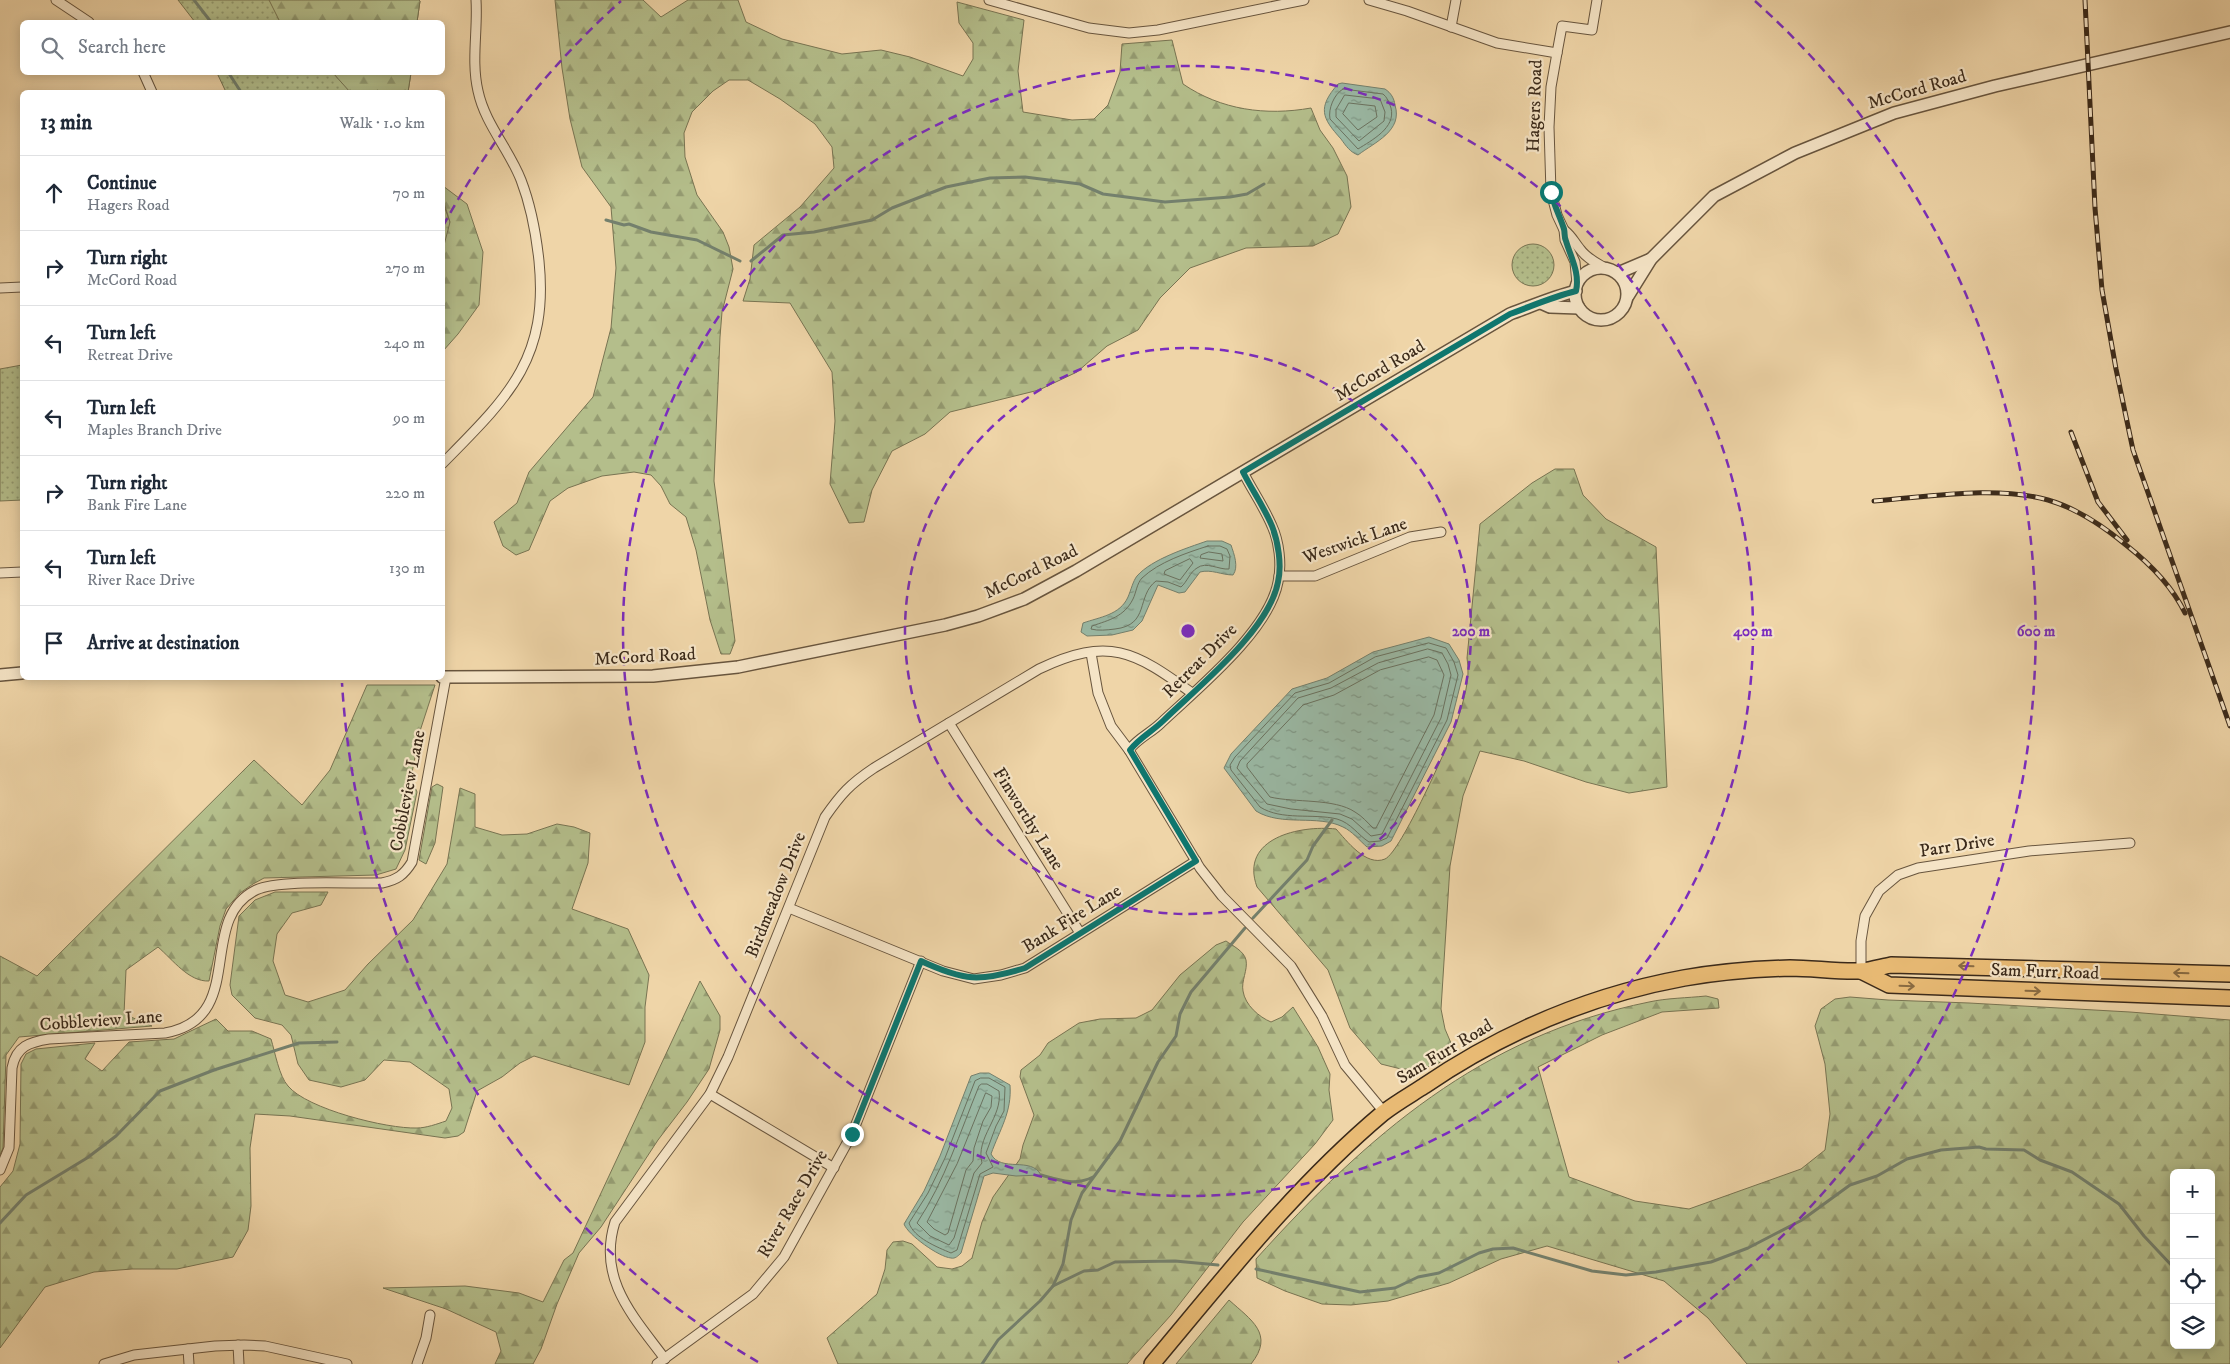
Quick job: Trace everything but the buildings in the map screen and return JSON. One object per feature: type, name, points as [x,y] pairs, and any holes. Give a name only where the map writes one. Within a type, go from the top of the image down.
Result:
[{"type":"main road","name":"Sam Furr Road","points":[[1152,1364],[1290,1203],[1330,1162],[1384,1112],[1452,1067],[1488,1046],[1540,1022],[1612,996],[1673,980],[1723,972],[1790,968],[1861,971],[1891,964],[2230,974]]},
{"type":"main road","name":"Sam Furr Road","points":[[1861,971],[1889,985],[2230,998]]},
{"type":"street","points":[[56,0],[86,20]]},
{"type":"street","points":[[445,461],[490,416],[513,387],[535,340],[541,306],[542,287],[537,243],[530,206],[521,178],[487,117],[478,92],[475,70],[476,0]]},
{"type":"street","points":[[988,0],[1089,28],[1129,33],[1158,30],[1304,0]]},
{"type":"street","name":"Hagers Road","points":[[1369,0],[1510,47],[1557,53],[1551,87],[1549,152],[1551,192],[1557,215],[1564,230],[1565,240],[1575,262],[1576,288]]},
{"type":"street","points":[[1451,27],[1456,0]]},
{"type":"street","points":[[1557,53],[1562,26],[1592,30],[1597,0]]},
{"type":"street","name":"McCord Road","points":[[1541,303],[1550,307],[1579,308],[1591,319],[1610,319],[1622,310],[1628,296],[1651,260],[1714,196],[1795,153],[1865,123],[1894,113],[1994,86],[2230,32]]},
{"type":"street","points":[[144,75],[151,90]]},
{"type":"street","name":"Hagers Road","points":[[1564,230],[1571,235],[1579,249],[1590,260],[1612,271]]},
{"type":"street","name":"McCord Road","points":[[445,677],[618,677],[694,673],[738,667],[946,625],[997,610],[1040,591],[1510,314],[1576,288],[1584,275],[1593,269],[1612,271],[1651,260]]},
{"type":"street","points":[[1612,271],[1624,281],[1628,296]]},
{"type":"street","points":[[0,288],[20,287]]},
{"type":"street","points":[[1576,288],[1579,308]]},
{"type":"street","name":"Retreat Drive","points":[[1130,750],[1136,742],[1157,727],[1192,693],[1257,626],[1270,604],[1279,576],[1279,557],[1272,526],[1243,472]]},
{"type":"street","name":"Westwick Lane","points":[[1279,576],[1315,576],[1410,537],[1441,532]]},
{"type":"street","points":[[0,573],[20,572]]},
{"type":"street","name":"Birdmeadow Drive","points":[[661,1361],[624,1305],[614,1281],[610,1260],[610,1236],[615,1222],[710,1094],[728,1057],[825,817],[849,785],[1039,669],[1064,657],[1105,651],[1128,653],[1153,665],[1192,693]]},
{"type":"street","points":[[1091,652],[1098,693],[1111,726],[1130,750],[1196,861],[1212,884],[1291,966],[1322,1016],[1345,1065],[1384,1112]]},
{"type":"street","points":[[0,675],[20,673]]},
{"type":"street","name":"Cobbleview Lane","points":[[0,1170],[8,1148],[12,1068],[20,1048],[27,1044],[49,1039],[165,1034],[183,1029],[201,1018],[211,1002],[216,990],[228,922],[236,908],[248,895],[267,886],[382,883],[399,878],[404,873],[412,862],[443,680]]},
{"type":"street","name":"Finworthy Lane","points":[[949,723],[1080,933]]},
{"type":"street","name":"Parr Drive","points":[[1861,971],[1861,940],[1865,916],[1879,891],[1904,872],[1918,868],[2029,851],[2130,843]]},
{"type":"street","name":"Bank Fire Lane","points":[[789,908],[943,971],[974,979],[1002,975],[1025,968],[1196,861]]},
{"type":"street","name":"River Race Drive","points":[[661,1361],[753,1294],[784,1257],[852,1134],[921,961]]},
{"type":"street","points":[[710,1094],[834,1168]]},
{"type":"street","points":[[417,1364],[426,1338],[430,1315]]},
{"type":"street","points":[[238,1345],[239,1364]]},
{"type":"street","points":[[104,1364],[134,1355],[238,1345],[265,1346],[347,1364]]},
{"type":"street","points":[[188,1349],[190,1364]]},
{"type":"green space","points":[[178,0],[420,1],[417,20],[193,20]]},
{"type":"green space","points":[[269,0],[420,1],[417,20],[279,20]]},
{"type":"green space","points":[[555,0],[643,0],[661,17],[688,0],[738,0],[746,22],[782,39],[842,54],[881,50],[910,57],[963,76],[973,59],[973,43],[959,23],[957,2],[1024,20],[1018,71],[1023,112],[1072,120],[1094,119],[1108,105],[1120,72],[1122,44],[1172,40],[1183,84],[1198,93],[1213,100],[1244,109],[1277,111],[1311,108],[1320,130],[1333,148],[1347,176],[1351,207],[1338,234],[1313,246],[1246,248],[1190,268],[1160,298],[1138,330],[1107,346],[1077,372],[1039,390],[950,412],[925,434],[892,451],[872,490],[864,522],[849,523],[830,484],[835,421],[832,372],[790,303],[743,301],[750,279],[754,245],[800,207],[834,168],[832,147],[815,124],[780,99],[748,80],[729,80],[713,91],[692,112],[684,133],[685,157],[697,195],[723,232],[729,247],[733,269],[722,312],[714,481],[735,641],[730,654],[721,654],[710,620],[696,550],[686,517],[670,504],[661,486],[651,475],[634,472],[602,476],[568,488],[550,501],[529,550],[516,555],[503,546],[494,522],[517,503],[529,472],[593,397],[611,328],[616,268],[611,207],[582,167],[570,119],[562,68]]},
{"type":"green space","points":[[218,75],[411,75],[408,90],[225,90]]},
{"type":"green space","points":[[335,75],[411,75],[408,90],[348,90]]},
{"type":"green space","points":[[445,188],[467,204],[483,252],[479,305],[445,349],[445,241],[450,222],[445,206]]},
{"type":"green space","points":[[445,208],[450,222],[445,267]]},
{"type":"green space","points":[[1533,244],[1548,250],[1554,265],[1548,280],[1533,286],[1518,280],[1512,265],[1518,250]]},
{"type":"green space","points":[[20,365],[20,500],[0,501],[0,369]]},
{"type":"green space","points":[[1555,469],[1574,469],[1583,495],[1606,519],[1656,547],[1667,787],[1629,793],[1586,782],[1524,761],[1480,751],[1463,796],[1450,866],[1441,1009],[1445,1029],[1454,1050],[1439,1063],[1422,1069],[1401,1069],[1381,1064],[1350,1028],[1328,970],[1257,887],[1254,870],[1257,857],[1265,846],[1276,838],[1306,829],[1322,828],[1336,829],[1357,851],[1371,859],[1385,859],[1392,852],[1413,818],[1435,773],[1457,722],[1464,698],[1468,674],[1467,658],[1480,524],[1532,483]]},
{"type":"green space","points":[[367,685],[435,685],[420,731],[411,778],[417,792],[405,850],[396,869],[376,875],[264,878],[240,893],[226,909],[220,926],[209,981],[195,978],[188,974],[158,947],[126,970],[124,1014],[152,1026],[19,1037],[6,1055],[3,1148],[0,1155],[0,956],[37,976],[254,760],[302,805],[330,770]]},
{"type":"green space","points":[[437,784],[443,787],[435,843],[426,864],[419,860],[432,787]]},
{"type":"green space","points":[[460,788],[475,794],[475,827],[502,835],[527,834],[557,824],[574,827],[590,833],[588,863],[572,909],[628,929],[649,975],[645,1007],[645,1042],[629,1085],[534,1056],[477,1091],[464,1132],[458,1136],[445,1138],[290,1116],[255,1114],[250,1148],[251,1206],[248,1230],[233,1257],[177,1269],[132,1269],[94,1272],[45,1287],[0,1348],[0,1187],[13,1171],[20,1144],[21,1064],[26,1054],[36,1049],[95,1043],[85,1059],[102,1071],[129,1042],[174,1039],[216,1019],[228,1031],[252,1031],[271,1039],[280,1070],[288,1086],[298,1094],[329,1110],[368,1121],[404,1127],[432,1126],[446,1121],[452,1108],[449,1089],[410,1062],[384,1060],[365,1080],[341,1087],[309,1080],[298,1064],[291,1035],[282,1025],[255,1018],[232,995],[230,985],[239,916],[255,900],[275,892],[328,892],[321,905],[292,913],[277,934],[273,961],[285,995],[308,1002],[345,990],[368,964],[413,920],[447,864]]},
{"type":"green space","points":[[1226,941],[1238,949],[1245,957],[1243,991],[1250,1006],[1257,1014],[1271,1022],[1282,1017],[1293,1007],[1318,1047],[1330,1074],[1329,1090],[1333,1120],[1315,1144],[1243,1222],[1171,1315],[1127,1364],[838,1364],[827,1338],[877,1294],[885,1269],[887,1250],[893,1242],[903,1241],[912,1244],[937,1267],[952,1269],[962,1266],[972,1258],[982,1222],[993,1197],[1020,1159],[1034,1115],[1020,1077],[1021,1070],[1040,1055],[1048,1043],[1079,1023],[1100,1019],[1136,1018],[1152,1010],[1180,975],[1216,945]]},
{"type":"green space","points":[[700,981],[720,1016],[720,1030],[709,1069],[658,1140],[601,1227],[579,1253],[557,1304],[541,1349],[533,1364],[495,1364],[501,1351],[496,1332],[446,1309],[383,1288],[465,1286],[519,1293],[543,1302],[564,1260],[573,1253]]},
{"type":"green space","points":[[1706,996],[1718,999],[1719,1008],[1662,1012],[1602,1035],[1538,1067],[1569,1177],[1635,1201],[1689,1209],[1801,1169],[1825,1150],[1830,1114],[1825,1064],[1815,1026],[1821,1009],[1835,999],[1850,997],[1969,1003],[2230,1020],[2230,1364],[1747,1364],[1708,1318],[1664,1281],[1547,1246],[1501,1259],[1449,1283],[1388,1301],[1351,1305],[1322,1304],[1285,1291],[1257,1278],[1256,1259],[1298,1214],[1341,1171],[1385,1132],[1432,1097],[1480,1066],[1532,1039],[1588,1018],[1649,1002]]},
{"type":"green space","points":[[1229,1300],[1252,1321],[1260,1336],[1261,1344],[1251,1364],[1176,1364]]},
{"type":"water","points":[[1338,84],[1385,89],[1391,94],[1395,102],[1395,122],[1391,129],[1386,135],[1358,155],[1348,148],[1335,132],[1324,113],[1331,92]]},
{"type":"water","points":[[1207,541],[1222,541],[1231,545],[1236,564],[1233,575],[1208,571],[1200,572],[1185,592],[1179,593],[1158,585],[1142,621],[1133,630],[1112,635],[1087,636],[1081,632],[1083,623],[1115,612],[1120,608],[1128,597],[1137,576],[1151,564]]},
{"type":"water","points":[[1429,637],[1449,644],[1459,660],[1463,674],[1451,722],[1391,841],[1382,846],[1367,847],[1350,831],[1333,823],[1288,820],[1266,816],[1256,811],[1224,768],[1231,754],[1292,689],[1327,678],[1373,652]]},
{"type":"water","points":[[989,1073],[1010,1085],[1009,1104],[1005,1120],[991,1154],[1002,1163],[1030,1166],[1041,1175],[1016,1176],[993,1173],[984,1176],[961,1253],[955,1258],[951,1258],[939,1254],[924,1245],[911,1234],[904,1224],[924,1191],[940,1156],[971,1076]]},
{"type":"waterway","points":[[194,0],[209,20]]},
{"type":"waterway","points":[[230,75],[240,90]]},
{"type":"waterway","points":[[751,261],[783,235],[814,232],[872,220],[892,208],[946,187],[990,178],[1025,177],[1080,184],[1103,194],[1165,202],[1247,194],[1264,184]]},
{"type":"waterway","points":[[606,220],[624,225],[629,224],[651,232],[697,240],[740,261]]},
{"type":"waterway","points":[[1253,918],[1307,860],[1313,846],[1332,820]]},
{"type":"waterway","points":[[982,1364],[998,1340],[1040,1301],[1053,1286],[1063,1264],[1071,1220],[1082,1193],[1120,1141],[1158,1062],[1176,1036],[1180,1014],[1191,992],[1245,928]]},
{"type":"waterway","points":[[0,1223],[26,1195],[87,1158],[116,1136],[160,1091],[214,1070],[299,1043],[337,1042]]},
{"type":"waterway","points":[[1256,1269],[1360,1292],[1395,1288],[1418,1277],[1439,1273],[1479,1253],[1493,1249],[1513,1248],[1592,1271],[1626,1275],[1656,1272],[1711,1262],[1748,1248],[1802,1220],[1850,1185],[1877,1176],[1907,1159],[1941,1150],[1979,1147],[1986,1149],[2024,1150],[2040,1160],[2072,1172],[2119,1204],[2144,1236],[2170,1264]]},
{"type":"waterway","points":[[1041,1175],[1074,1182],[1093,1177]]},
{"type":"waterway","points":[[1053,1286],[1084,1271],[1098,1270],[1115,1262],[1175,1261],[1218,1265]]},
{"type":"railway","points":[[2085,0],[2095,208],[2102,290],[2116,369],[2133,450],[2230,726]]},
{"type":"railway","points":[[2071,432],[2098,502],[2127,540]]},
{"type":"railway","points":[[1874,501],[1961,493],[2006,493],[2058,503],[2099,525],[2135,552],[2167,584],[2185,613]]},
{"type":"route","points":[[852,1134],[921,961],[943,971],[974,979],[1002,975],[1025,968],[1196,861],[1130,750],[1136,742],[1157,727],[1227,659],[1257,626],[1270,604],[1278,582],[1279,557],[1272,526],[1243,472],[1510,314],[1541,303],[1546,299],[1576,291],[1575,262],[1565,240],[1564,230],[1557,215],[1551,192]]}]
